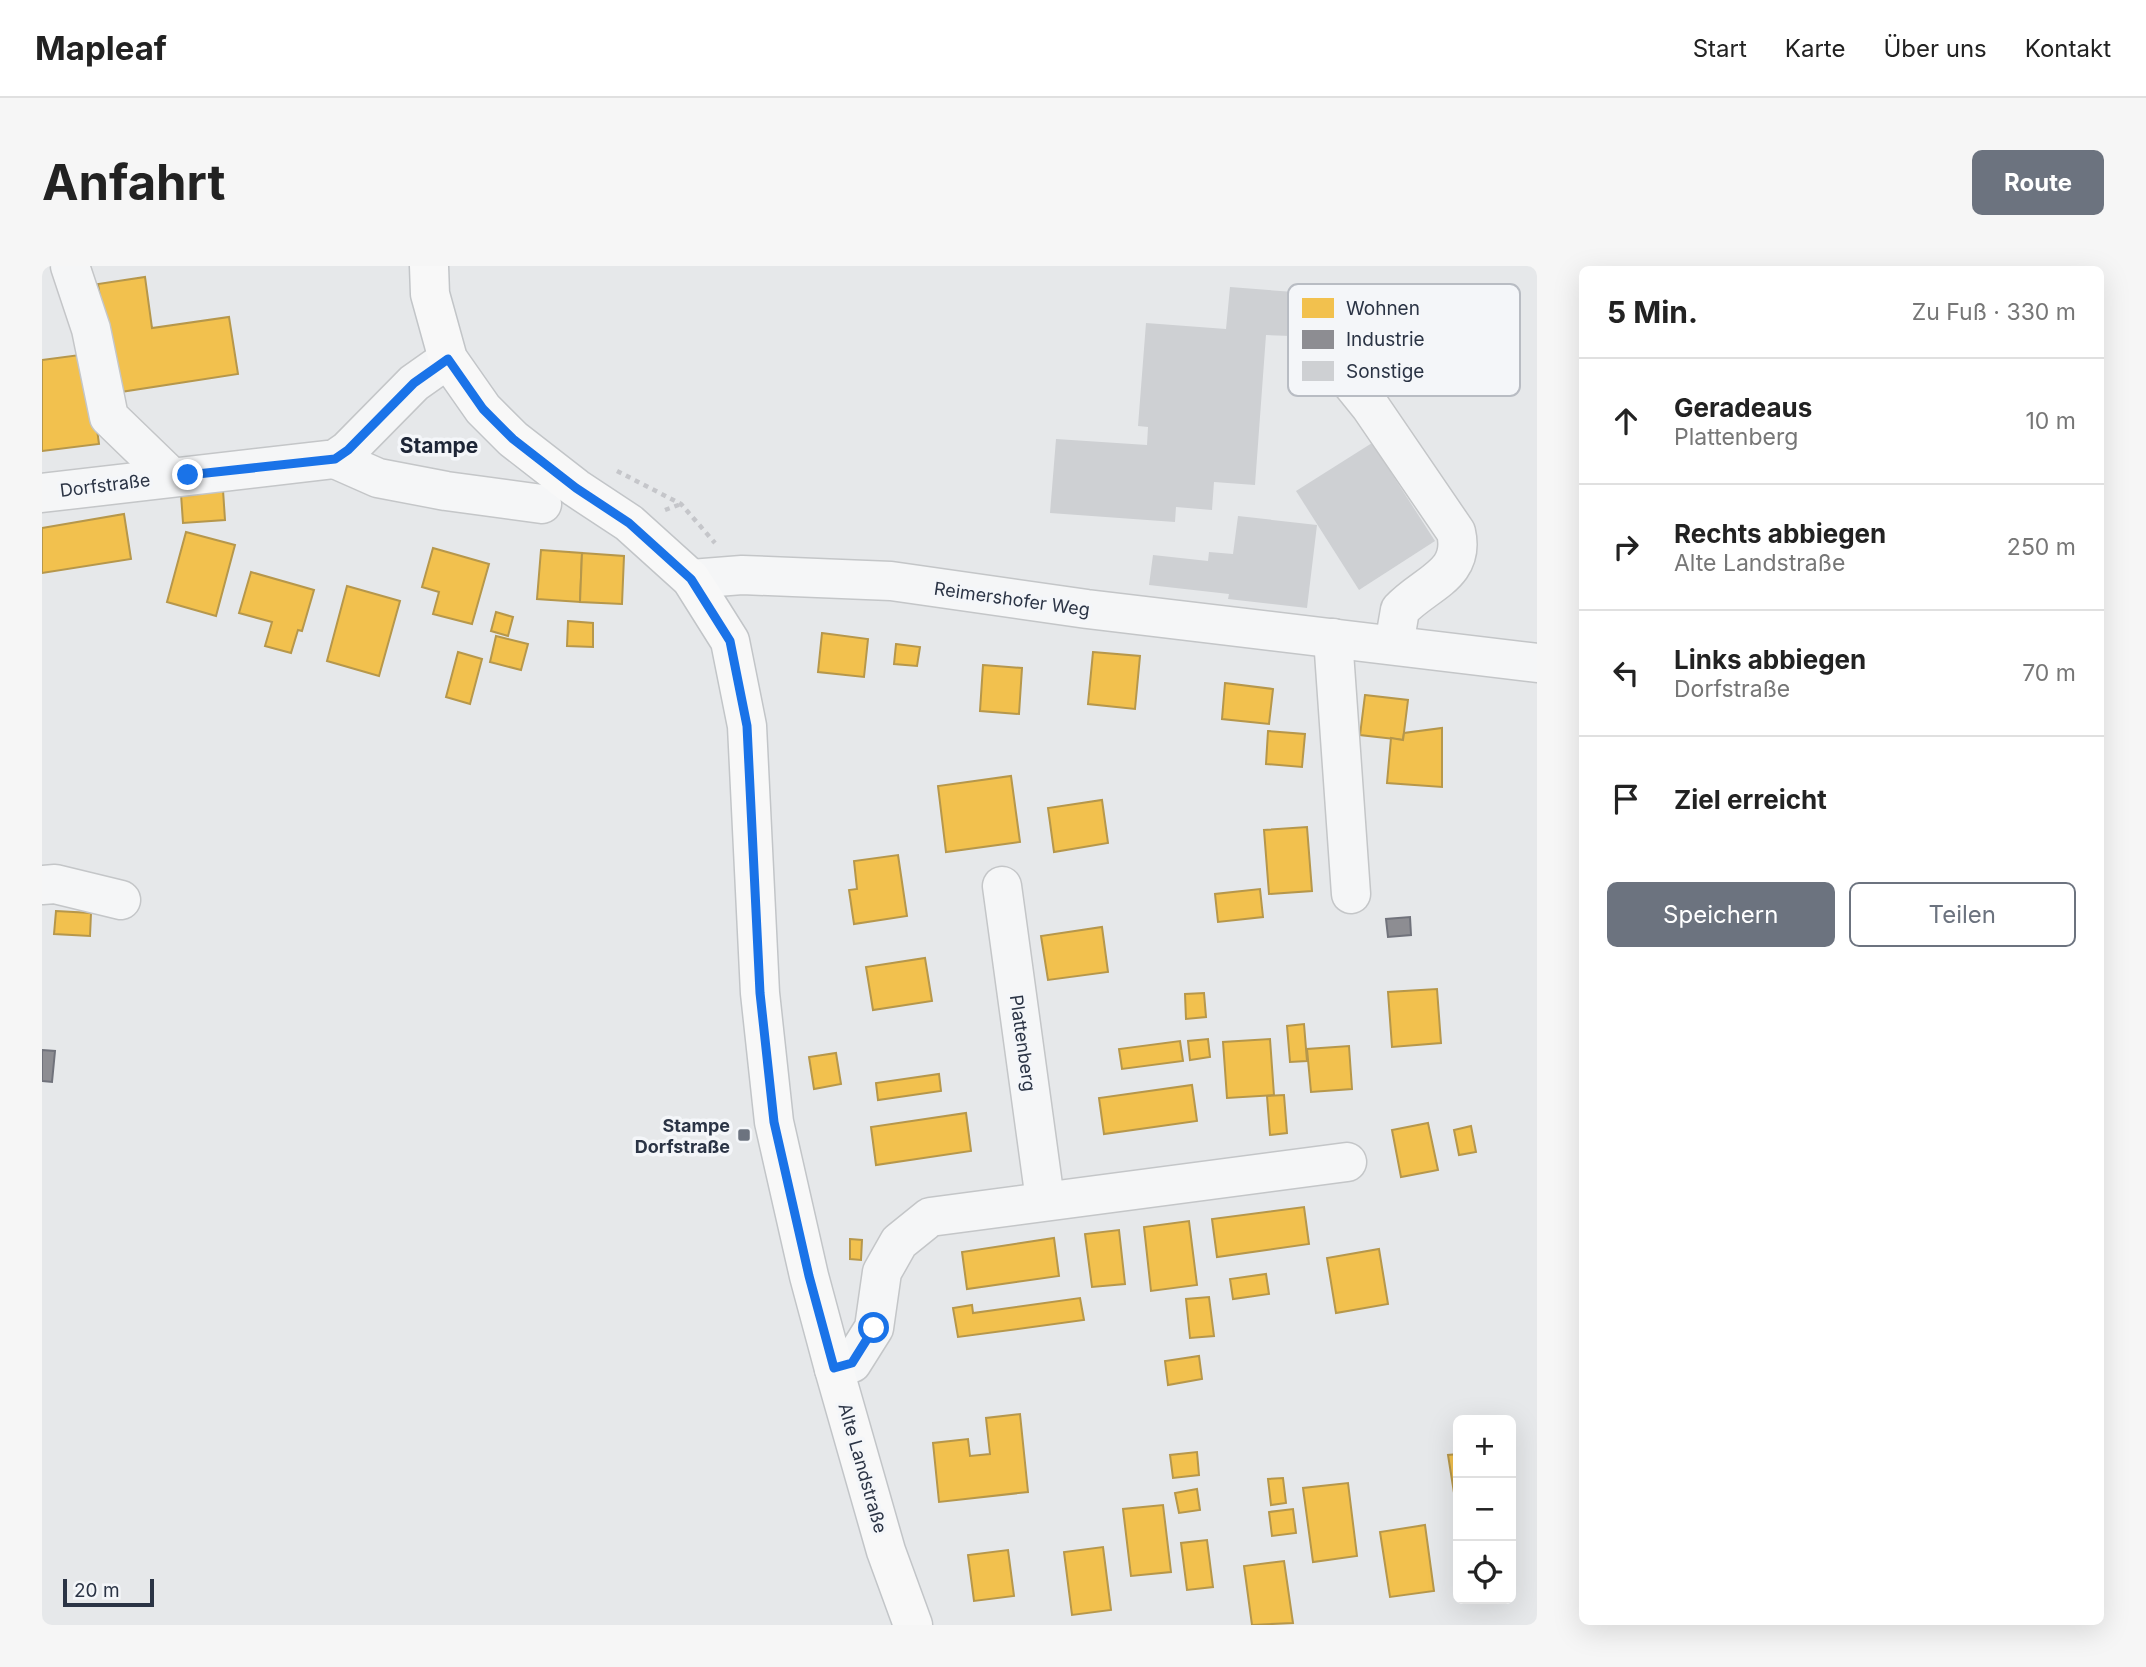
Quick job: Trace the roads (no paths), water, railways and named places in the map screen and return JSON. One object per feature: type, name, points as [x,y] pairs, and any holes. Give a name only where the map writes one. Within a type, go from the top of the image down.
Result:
[{"type":"main road","name":"Alte Landstraße","points":[[429,266],[430,294],[448,359],[483,409],[513,439],[576,488],[629,523],[691,579],[730,641],[747,726],[760,993],[774,1122],[809,1276],[834,1368],[886,1551],[913,1625]]},
{"type":"street","points":[[70,266],[91,329],[109,417],[171,477]]},
{"type":"street","points":[[335,459],[348,450],[414,383],[448,359]]},
{"type":"street","points":[[1362,396],[1456,532],[1459,550],[1454,564],[1400,610],[1394,645]]},
{"type":"street","points":[[335,459],[378,478],[446,491],[542,504]]},
{"type":"street","name":"Dorfstraße","points":[[42,492],[335,459]]},
{"type":"street","name":"Reimershofer Weg","points":[[691,579],[742,575],[891,581],[1087,609],[1537,663]]},
{"type":"street","points":[[1333,638],[1350,894]]},
{"type":"street","points":[[42,885],[55,884],[121,900]]},
{"type":"street","name":"Plattenberg","points":[[1002,886],[1045,1200]]},
{"type":"street","points":[[834,1368],[852,1363],[874,1328],[882,1272],[899,1242],[930,1217],[1347,1162]]},
{"type":"place","name":"Stampe Dorfstraße","points":[[744,1135]]},
{"type":"district","name":"Stampe","points":[[439,445]]}]
